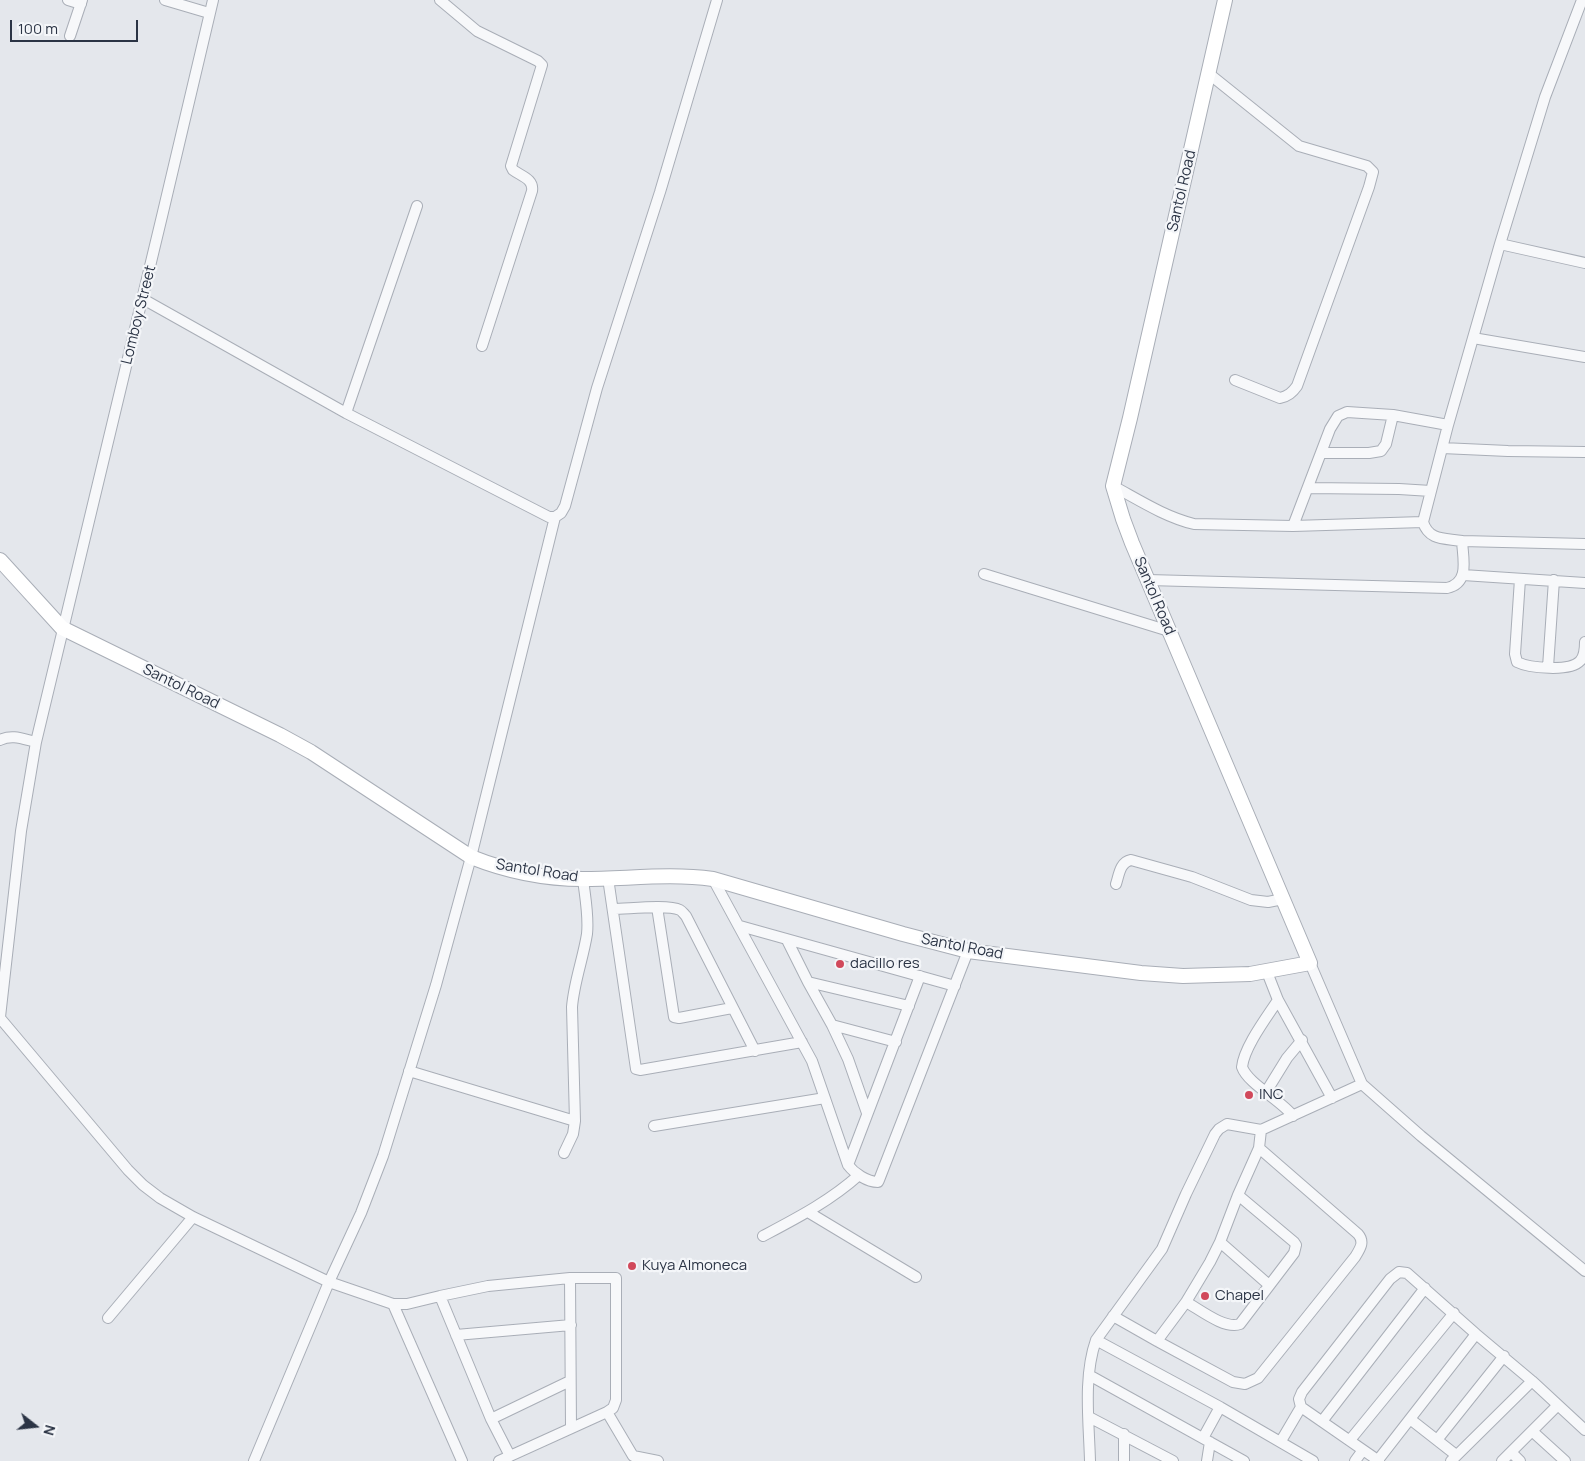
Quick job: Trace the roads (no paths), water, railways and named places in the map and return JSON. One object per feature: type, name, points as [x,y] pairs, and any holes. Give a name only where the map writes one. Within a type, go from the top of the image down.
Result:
[{"type":"street","points":[[68,0],[81,2],[70,36]]},
{"type":"street","points":[[165,0],[210,13]]},
{"type":"street","name":"Lomboy Street","points":[[62,628],[212,0]]},
{"type":"street","points":[[440,0],[477,32],[538,61],[542,65],[511,166],[512,170],[531,181],[532,191],[482,346]]},
{"type":"street","points":[[254,1461],[329,1282],[361,1214],[409,1071],[436,985],[471,857],[556,518],[561,514],[565,506],[597,388],[660,192],[718,0]]},
{"type":"street","name":"Santol Road","points":[[62,628],[280,735],[311,752],[471,857],[514,871],[582,879],[695,876],[714,879],[968,951],[1141,973],[1183,976],[1250,974],[1310,963],[1169,631],[1123,519],[1113,486],[1225,0]]},
{"type":"street","points":[[1582,0],[1545,97],[1500,244],[1448,425],[1423,522],[1426,531],[1432,536],[1462,541],[1585,544]]},
{"type":"street","points":[[1208,73],[1300,146],[1367,166],[1373,172],[1297,386],[1293,392],[1280,398],[1235,380]]},
{"type":"street","points":[[346,413],[418,206]]},
{"type":"street","points":[[1500,244],[1585,263]]},
{"type":"street","points":[[142,299],[346,413],[549,517],[556,518]]},
{"type":"street","points":[[1473,338],[1585,357]]},
{"type":"street","points":[[1293,526],[1330,428],[1338,416],[1352,412],[1393,416],[1448,425]]},
{"type":"street","points":[[1322,453],[1369,453],[1381,451],[1386,444],[1393,416]]},
{"type":"street","points":[[1442,448],[1585,452]]},
{"type":"street","points":[[1113,486],[1181,521],[1194,524],[1293,526],[1423,522]]},
{"type":"street","points":[[1308,488],[1431,491]]},
{"type":"street","points":[[1148,580],[1447,588],[1459,582],[1463,575],[1462,541]]},
{"type":"street","points":[[1,563],[62,628],[36,742],[21,830],[0,1017],[128,1170],[143,1185],[160,1198],[193,1216],[329,1282],[393,1304],[408,1304],[488,1286],[570,1278],[614,1277],[616,1279],[616,1400],[613,1408],[499,1461]]},
{"type":"street","points":[[984,574],[1169,631]]},
{"type":"street","points":[[1463,575],[1585,583]]},
{"type":"street","points":[[1520,579],[1516,660],[1523,664],[1569,667],[1578,663],[1583,656],[1585,642]]},
{"type":"street","points":[[1548,667],[1554,580]]},
{"type":"street","points":[[0,740],[14,737],[36,742]]},
{"type":"street","points":[[1116,884],[1123,864],[1131,860],[1192,877],[1251,900],[1268,902],[1283,899]]},
{"type":"street","points":[[608,878],[636,1069],[640,1070],[802,1042]]},
{"type":"street","points":[[564,1153],[573,1134],[575,1121],[572,1007],[573,994],[587,934],[582,879]]},
{"type":"street","points":[[714,879],[815,1069],[848,1165],[859,1175],[875,1183],[879,1180],[968,951]]},
{"type":"street","points":[[613,909],[657,907],[681,911],[686,916],[755,1051]]},
{"type":"street","points":[[657,907],[674,1017],[679,1018],[732,1008]]},
{"type":"street","points":[[740,926],[955,986]]},
{"type":"street","points":[[787,940],[832,1024],[848,1059],[867,1113]]},
{"type":"street","points":[[1310,963],[1362,1084],[1428,1142],[1585,1271]]},
{"type":"street","points":[[1267,972],[1278,1000],[1302,1040],[1332,1098]]},
{"type":"street","points":[[848,1165],[920,976]]},
{"type":"street","points":[[808,982],[909,1006]]},
{"type":"street","points":[[1278,1000],[1248,1048],[1242,1064],[1244,1072],[1293,1116]]},
{"type":"street","points":[[832,1024],[896,1042]]},
{"type":"street","points":[[1266,1092],[1287,1058],[1302,1040]]},
{"type":"street","points":[[409,1071],[575,1121]]},
{"type":"street","points":[[1090,1461],[1088,1376],[1096,1340],[1162,1249],[1210,1142],[1219,1129],[1227,1124],[1232,1124],[1262,1130],[1362,1084]]},
{"type":"street","points":[[654,1126],[825,1098]]},
{"type":"street","points":[[1156,1341],[1186,1302],[1202,1277],[1220,1242],[1259,1148],[1262,1130]]},
{"type":"street","points":[[1113,1316],[1233,1382],[1245,1384],[1258,1378],[1360,1249],[1362,1240],[1358,1234],[1259,1148]]},
{"type":"street","points":[[763,1236],[808,1212],[841,1190],[859,1175]]},
{"type":"street","points":[[1186,1302],[1222,1322],[1240,1324],[1294,1253],[1296,1245],[1291,1238],[1238,1195]]},
{"type":"street","points":[[808,1212],[916,1277]]},
{"type":"street","points":[[108,1318],[193,1216]]},
{"type":"street","points":[[1220,1242],[1269,1285]]},
{"type":"street","points":[[1281,1441],[1301,1407],[1299,1399],[1302,1392],[1390,1279],[1399,1272],[1405,1272],[1426,1288],[1585,1430]]},
{"type":"street","points":[[570,1278],[572,1428]]},
{"type":"street","points":[[1323,1420],[1426,1288]]},
{"type":"street","points":[[440,1296],[491,1419],[510,1456]]},
{"type":"street","points":[[393,1304],[462,1461]]},
{"type":"street","points":[[1350,1440],[1454,1313]]},
{"type":"street","points":[[456,1335],[571,1325]]},
{"type":"street","points":[[1301,1407],[1323,1420],[1378,1461],[1476,1334]]},
{"type":"street","points":[[1096,1340],[1281,1441],[1306,1459]]},
{"type":"street","points":[[1437,1440],[1504,1356]]},
{"type":"street","points":[[1088,1376],[1244,1461]]},
{"type":"street","points":[[491,1419],[570,1381]]},
{"type":"street","points":[[1410,1419],[1437,1440],[1454,1458],[1532,1381]]},
{"type":"street","points":[[1502,1461],[1558,1405]]},
{"type":"street","points":[[1207,1461],[1207,1440],[1220,1407]]},
{"type":"street","points":[[607,1412],[633,1458],[658,1461]]},
{"type":"street","points":[[1089,1417],[1124,1434],[1171,1461]]},
{"type":"street","points":[[1532,1430],[1565,1461]]},
{"type":"street","points":[[1124,1434],[1124,1461]]},
{"type":"street","points":[[1355,1461],[1363,1450]]},
{"type":"street","points":[[1510,1452],[1520,1461]]},
{"type":"place","name":"dacillo res","points":[[840,964]]},
{"type":"place","name":"INC","points":[[1249,1095]]},
{"type":"place","name":"Kuya Almoneca","points":[[632,1266]]},
{"type":"place","name":"Chapel","points":[[1205,1296]]}]
